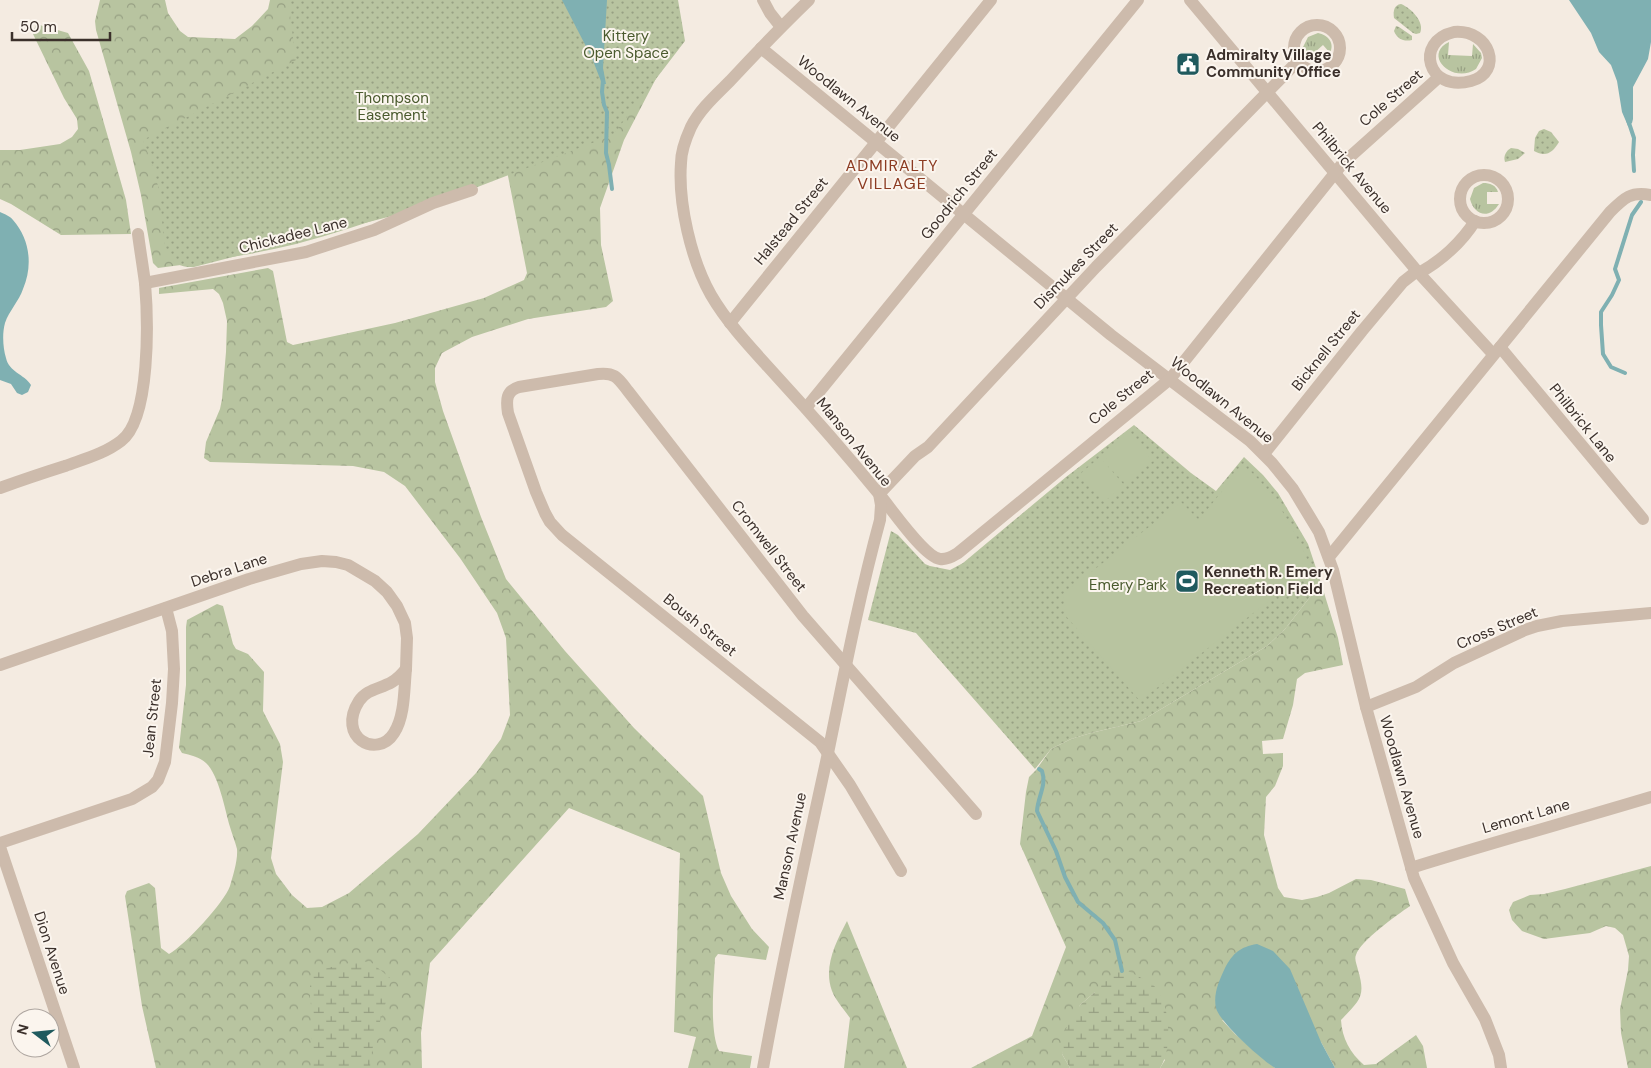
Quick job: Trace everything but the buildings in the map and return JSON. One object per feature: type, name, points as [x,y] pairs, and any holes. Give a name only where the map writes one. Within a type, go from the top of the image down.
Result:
[{"type":"street","points":[[763,0],[781,27]]},
{"type":"street","name":"Manson Avenue","points":[[762,1068],[785,947],[828,752],[845,664],[880,520],[881,505],[879,494],[719,308],[704,281],[690,239],[683,200],[681,162],[692,126],[702,110],[809,0]]},
{"type":"street","name":"Halstead Street","points":[[730,322],[991,0]]},
{"type":"street","name":"Goodrich Street","points":[[806,408],[1138,0]]},
{"type":"street","name":"Philbrick Avenue","points":[[1190,0],[1418,272],[1497,350]]},
{"type":"street","name":"Cole Street","points":[[1454,32],[1466,32],[1484,42],[1490,59],[1486,70],[1480,76],[1470,81],[1458,82],[1438,78],[1432,70],[1430,57],[1432,48],[1441,37],[1454,32]]},
{"type":"street","name":"Woodlawn Avenue","points":[[761,48],[1111,335],[1250,441],[1264,454],[1294,489],[1319,532],[1329,557],[1366,707],[1411,868],[1453,963],[1485,1019],[1502,1068]]},
{"type":"street","name":"Dismukes Street","points":[[879,494],[915,456],[928,447],[1067,298],[1298,62]]},
{"type":"street","name":"Cole Street","points":[[879,494],[911,534],[931,555],[942,559],[950,558],[1170,379],[1334,172],[1438,78]]},
{"type":"street","name":"Chickadee Lane","points":[[145,283],[306,252],[374,230],[433,203],[472,190]]},
{"type":"street","points":[[1329,557],[1610,212],[1631,194],[1651,195]]},
{"type":"street","name":"Bicknell Street","points":[[1264,454],[1403,282],[1431,266],[1465,236],[1475,221]]},
{"type":"street","points":[[0,488],[102,453],[122,441],[130,432],[136,420],[144,378],[147,327],[145,283],[138,234]]},
{"type":"street","name":"Philbrick Lane","points":[[1497,350],[1643,518]]},
{"type":"street","name":"Cromwell Street","points":[[509,393],[519,387],[598,374],[616,376],[803,616],[976,814]]},
{"type":"street","name":"Boush Street","points":[[509,393],[506,401],[508,413],[536,492],[545,513],[555,527],[598,564],[820,742],[877,829],[901,871]]},
{"type":"street","name":"Debra Lane","points":[[0,665],[249,579],[296,565],[336,562],[348,565],[375,581],[392,599],[402,616],[407,631],[406,669],[401,715],[394,734],[389,740],[379,744],[359,740],[355,736],[353,726],[358,703],[368,692],[390,683],[406,669]]},
{"type":"street","name":"Jean Street","points":[[0,843],[132,799],[152,787],[158,780],[165,762],[174,669],[172,631],[166,608]]},
{"type":"street","name":"Cross Street","points":[[1366,707],[1416,686],[1454,663],[1531,628],[1562,621],[1651,613]]},
{"type":"street","name":"Lemont Lane","points":[[1411,868],[1517,835],[1651,797]]},
{"type":"street","name":"Dion Avenue","points":[[0,847],[4,871],[74,1068]]},
{"type":"green space","name":"Kittery Open Space","points":[[100,0],[165,0],[168,13],[180,31],[188,37],[235,39],[252,26],[268,9],[270,0],[546,0],[674,44],[624,140],[600,208],[601,245],[613,301],[606,307],[528,319],[472,337],[442,353],[435,368],[435,382],[443,411],[481,517],[506,579],[565,651],[634,728],[703,796],[721,873],[731,896],[752,929],[769,947],[766,960],[718,954],[715,958],[713,1019],[716,1042],[719,1051],[752,1056],[750,1068],[688,1068],[696,1037],[674,1032],[680,853],[569,808],[430,963],[421,1033],[422,1068],[156,1068],[142,1006],[125,896],[127,891],[149,883],[155,888],[161,948],[169,954],[194,933],[220,903],[230,886],[237,853],[221,793],[211,768],[195,756],[182,753],[179,748],[186,685],[187,620],[217,604],[223,606],[236,649],[248,654],[264,672],[263,711],[280,744],[283,762],[271,858],[276,874],[292,895],[307,908],[322,907],[349,893],[418,834],[476,773],[501,739],[510,715],[506,638],[497,613],[460,558],[405,486],[384,472],[353,466],[210,462],[204,458],[206,442],[220,409],[222,399],[227,321],[223,303],[219,294],[213,289],[159,294],[159,288],[268,268],[273,271],[287,342],[293,345],[395,323],[484,298],[524,280],[527,273],[507,171],[376,219],[296,244],[262,252],[158,268],[153,263],[131,152],[96,30],[95,21]]},
{"type":"green space","name":"Thompson Easement","points":[[288,0],[678,0],[685,41],[613,135],[423,208],[194,267],[180,265],[170,258],[165,250],[159,190],[143,140],[296,60]]},
{"type":"green space","points":[[1401,4],[1409,9],[1419,20],[1421,24],[1420,33],[1413,33],[1394,18],[1395,9]]},
{"type":"green space","points":[[36,24],[68,33],[89,71],[126,200],[131,234],[61,235],[0,199],[0,150],[20,150],[60,144],[72,137],[78,129],[77,119],[64,98],[33,34]]},
{"type":"green space","points":[[1396,26],[1412,36],[1412,40],[1399,38],[1394,31]]},
{"type":"green space","points":[[1318,33],[1330,40],[1332,46],[1330,53],[1323,45],[1314,53],[1321,61],[1312,61],[1306,56],[1303,47],[1308,37]]},
{"type":"green space","points":[[1449,42],[1448,55],[1472,56],[1473,44],[1481,53],[1482,58],[1476,69],[1467,73],[1458,73],[1450,71],[1444,66],[1439,54],[1441,48]]},
{"type":"green space","points":[[1544,129],[1551,132],[1559,142],[1552,151],[1542,154],[1534,151],[1535,138],[1539,131]]},
{"type":"green space","points":[[1511,148],[1525,153],[1518,159],[1505,162],[1505,154]]},
{"type":"green space","points":[[1483,183],[1492,185],[1498,192],[1487,192],[1487,204],[1499,204],[1495,209],[1486,214],[1478,212],[1470,199],[1474,188]]},
{"type":"green space","name":"Emery Park","points":[[1134,425],[1191,473],[1216,491],[1244,457],[1278,493],[1308,544],[1321,583],[1285,629],[1267,646],[1141,721],[1071,739],[1051,749],[1035,769],[916,633],[868,620],[891,531],[898,535],[925,564],[950,570],[963,563],[1066,477]]},
{"type":"green space","points":[[1128,432],[1153,461],[1127,483],[1102,454]]},
{"type":"green space","points":[[1100,457],[1124,485],[1104,502],[1080,474]]},
{"type":"green space","name":"Kenneth R. Emery Recreation Field","points":[[1243,465],[1268,490],[1281,509],[1293,530],[1310,569],[1140,701],[1065,615],[1063,594],[1181,502],[1199,520]]},
{"type":"green space","points":[[1321,583],[1338,638],[1343,665],[1305,673],[1297,679],[1293,705],[1283,739],[1262,741],[1263,754],[1283,753],[1283,766],[1275,786],[1266,797],[1264,835],[1278,888],[1284,897],[1302,900],[1317,897],[1356,879],[1371,880],[1405,889],[1410,906],[1371,936],[1356,955],[1355,960],[1361,986],[1360,998],[1341,1020],[1343,1033],[1348,1045],[1364,1065],[1376,1064],[1416,1035],[1423,1046],[1427,1068],[1335,1068],[1321,1042],[1222,1020],[1235,1034],[1275,1068],[1160,1068],[1165,1060],[1095,992],[1080,1005],[1062,1054],[1070,1068],[971,1068],[1032,1036],[1066,947],[1020,844],[1029,777],[1051,749],[1071,739],[1141,721],[1267,646],[1285,629]]},
{"type":"green space","points":[[1651,866],[1651,1068],[1628,1068],[1621,1033],[1620,1009],[1629,956],[1623,935],[1615,928],[1606,926],[1590,933],[1544,939],[1522,931],[1512,920],[1509,910],[1513,902],[1530,895],[1565,889]]},
{"type":"green space","points":[[847,921],[907,1068],[844,1068],[850,1018],[832,991],[829,973],[835,946]]},
{"type":"green space","points":[[362,961],[372,963],[390,978],[386,1001],[373,1045],[370,1068],[313,1068],[310,976],[342,964]]},
{"type":"green space","points":[[1128,971],[1152,984],[1163,1001],[1168,1025],[1168,1037],[1167,1049],[1160,1068],[1070,1068],[1062,1054],[1064,1032],[1080,1005],[1113,973]]},
{"type":"water","points":[[562,0],[607,0],[603,68],[606,84],[602,84],[592,58]]},
{"type":"water","points":[[1569,0],[1651,0],[1651,42],[1648,59],[1633,87],[1633,119],[1632,123],[1628,126],[1622,112],[1617,81],[1611,65],[1599,52],[1591,33]]},
{"type":"water","points":[[0,212],[10,217],[19,227],[28,253],[29,262],[26,280],[7,319],[3,336],[4,350],[10,367],[31,385],[28,392],[22,395],[17,393],[11,384],[0,380]]},
{"type":"water","points":[[1257,944],[1273,951],[1290,969],[1321,1042],[1335,1068],[1275,1068],[1242,1041],[1219,1015],[1215,998],[1225,968],[1238,951]]},
{"type":"waterway","points":[[603,80],[602,92],[607,112],[606,153],[612,189]]},
{"type":"waterway","points":[[1628,120],[1634,138],[1634,171]]},
{"type":"waterway","points":[[1625,373],[1611,367],[1603,354],[1601,312],[1619,280],[1615,269],[1632,215],[1641,202]]},
{"type":"waterway","points":[[1039,769],[1042,771],[1043,786],[1037,811],[1056,851],[1065,877],[1078,902],[1103,923],[1115,940],[1122,971]]},
{"type":"place","name":"Admiralty Village Community Office","points":[[1188,64]]},
{"type":"place","name":"Kenneth R. Emery Recreation Field","points":[[1187,581]]},
{"type":"district","name":"ADMIRALTY VILLAGE","points":[[892,174]]}]
